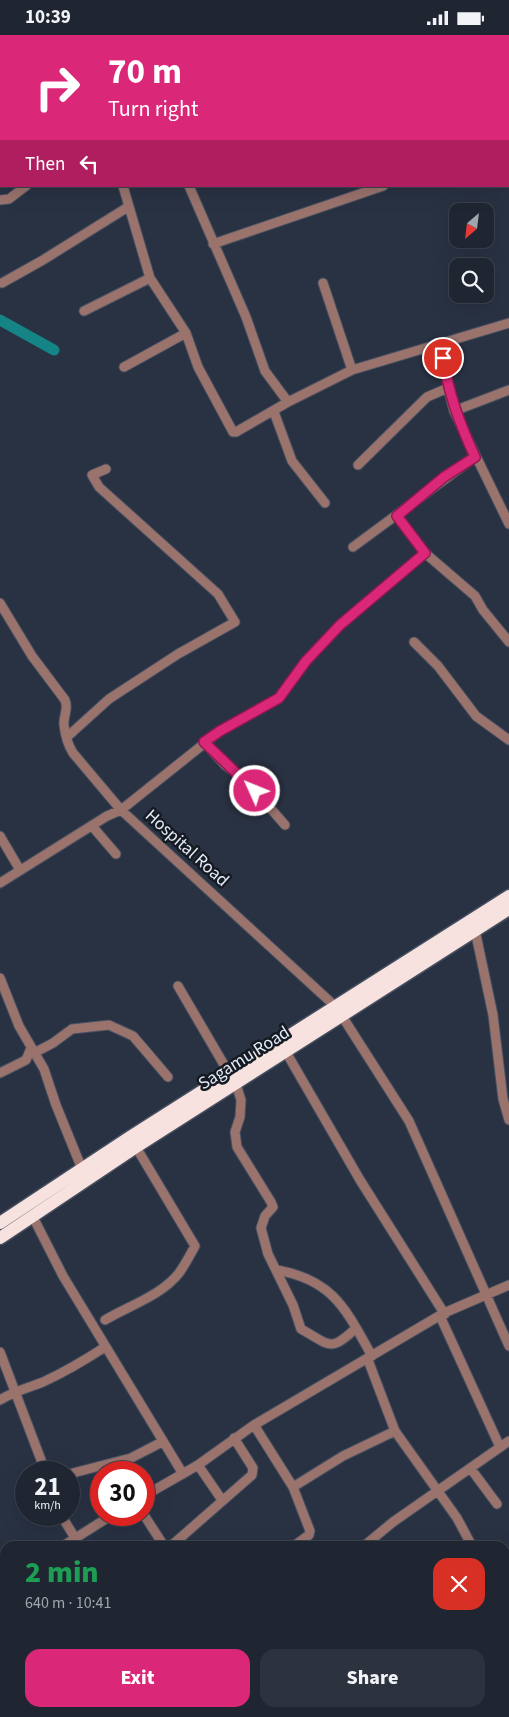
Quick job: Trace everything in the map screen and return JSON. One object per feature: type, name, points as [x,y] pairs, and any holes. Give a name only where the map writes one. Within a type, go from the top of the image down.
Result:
[{"type":"highway","name":"Sagamu Road","points":[[0,1223],[82,1169],[233,1079],[339,1011],[509,897]]},
{"type":"highway","name":"Sagamu Road","points":[[0,1238],[233,1079],[286,1052],[339,1011],[509,909]]},
{"type":"street","points":[[0,200],[9,199],[25,187]]},
{"type":"street","points":[[123,187],[150,278],[186,333],[198,367],[230,430],[236,432],[274,412],[288,402],[352,370],[509,323]]},
{"type":"street","points":[[189,187],[213,245],[246,317],[266,371],[288,402]]},
{"type":"street","points":[[213,245],[380,187]]},
{"type":"street","points":[[2,283],[43,261],[128,207]]},
{"type":"street","points":[[84,311],[150,278]]},
{"type":"street","points":[[323,283],[352,370]]},
{"type":"street","points":[[124,367],[186,333]]},
{"type":"street","points":[[441,343],[448,388],[454,411],[509,525]]},
{"type":"street","points":[[358,465],[427,397],[448,388]]},
{"type":"street","points":[[454,411],[509,390]]},
{"type":"street","points":[[274,412],[292,461],[325,503]]},
{"type":"street","points":[[353,547],[397,516],[444,477],[475,457]]},
{"type":"street","points":[[67,737],[109,699],[178,654],[235,622],[218,593],[99,487],[92,475],[106,469]]},
{"type":"street","points":[[397,516],[425,553],[475,597],[509,642]]},
{"type":"street","points":[[0,603],[32,656],[65,700],[67,705],[64,724],[73,753],[121,810],[204,742],[279,698],[306,661],[340,625],[425,553]]},
{"type":"street","points":[[414,642],[438,666],[476,716],[509,740]]},
{"type":"street","points":[[204,742],[225,765],[245,779],[285,825]]},
{"type":"street","name":"Hospital Road","points":[[0,883],[121,810],[339,1011],[408,1121],[509,1346]]},
{"type":"street","points":[[92,826],[116,854]]},
{"type":"street","points":[[0,836],[20,870]]},
{"type":"street","points":[[475,930],[492,1015],[503,1099],[509,1120]]},
{"type":"street","points":[[0,978],[19,1026],[44,1069],[56,1105],[82,1169]]},
{"type":"street","points":[[178,986],[233,1079],[241,1100],[235,1132],[237,1147],[271,1202],[272,1207],[265,1216],[261,1229],[268,1254],[277,1270],[301,1329],[331,1345],[340,1344],[356,1328]]},
{"type":"street","points":[[0,1073],[26,1060],[34,1050],[53,1043],[72,1029],[109,1025],[133,1036],[168,1077]]},
{"type":"street","points":[[286,1052],[360,1180],[442,1315],[500,1447]]},
{"type":"street","points":[[26,1060],[44,1069]]},
{"type":"street","points":[[105,1320],[145,1299],[168,1284],[178,1274],[195,1246],[136,1147]]},
{"type":"street","points":[[32,1215],[63,1276],[183,1474]]},
{"type":"street","points":[[277,1270],[308,1279],[342,1304],[370,1358],[395,1431],[456,1518],[469,1541]]},
{"type":"street","points":[[155,1490],[198,1465],[254,1425],[442,1315],[509,1285]]},
{"type":"street","points":[[0,1401],[16,1390],[42,1382],[105,1347]]},
{"type":"street","points":[[0,1352],[42,1461]]},
{"type":"street","points":[[254,1425],[293,1487],[310,1531],[309,1535],[301,1541]]},
{"type":"street","points":[[293,1487],[343,1456],[395,1431]]},
{"type":"street","points":[[177,1541],[222,1500],[249,1479],[254,1472],[254,1468],[234,1439]]},
{"type":"street","points":[[370,1541],[436,1491],[471,1469],[509,1441]]},
{"type":"street","points":[[80,1471],[132,1458],[162,1442]]},
{"type":"street","points":[[198,1465],[222,1500]]},
{"type":"street","points":[[471,1469],[497,1504]]},
{"type":"street","points":[[67,1526],[76,1541]]},
{"type":"street","points":[[70,1541],[94,1526]]},
{"type":"street","points":[[151,1526],[161,1541]]},
{"type":"waterway","points":[[0,320],[54,350]]},
{"type":"route","points":[[255,791],[245,779],[225,765],[204,742],[279,698],[306,661],[340,625],[398,578],[425,553],[397,516],[444,477],[475,457],[454,411],[443,358]]}]
